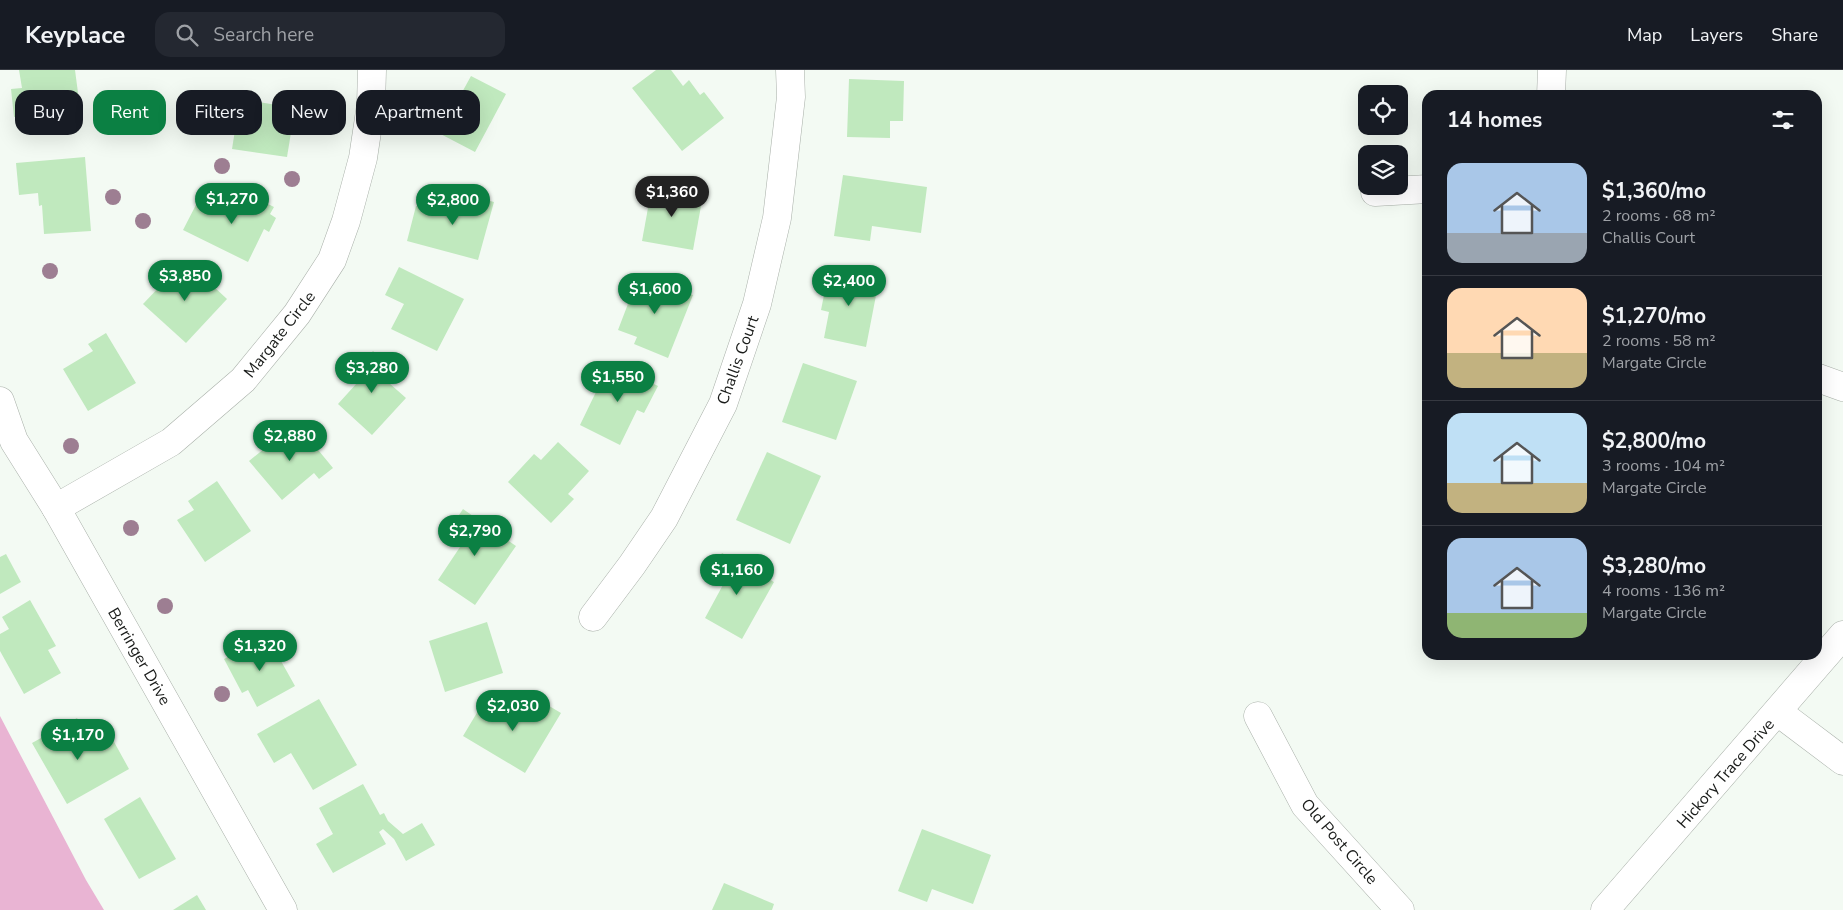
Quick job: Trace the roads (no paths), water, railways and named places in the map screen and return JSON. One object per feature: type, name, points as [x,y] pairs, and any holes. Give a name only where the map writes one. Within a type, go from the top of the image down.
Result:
[{"type":"street","name":"Margate Circle","points":[[56,508],[171,442],[243,380],[297,314],[332,260],[346,221],[362,158],[371,105],[372,70]]},
{"type":"street","name":"Challis Court","points":[[593,617],[664,518],[723,404],[758,304],[777,218],[791,96],[790,70]]},
{"type":"street","points":[[1551,90],[1552,70]]},
{"type":"street","points":[[1408,190],[1422,189]]},
{"type":"street","points":[[1822,379],[1843,387]]},
{"type":"street","name":"Berringer Drive","points":[[0,401],[14,441],[56,508],[284,910]]},
{"type":"street","name":"Hickory Trace Drive","points":[[1822,660],[1843,635]]},
{"type":"street","name":"Hickory Trace Drive","points":[[1605,910],[1822,660]]},
{"type":"street","points":[[1778,712],[1843,761]]},
{"type":"street","name":"Old Post Circle","points":[[1258,716],[1305,806],[1400,910]]}]
